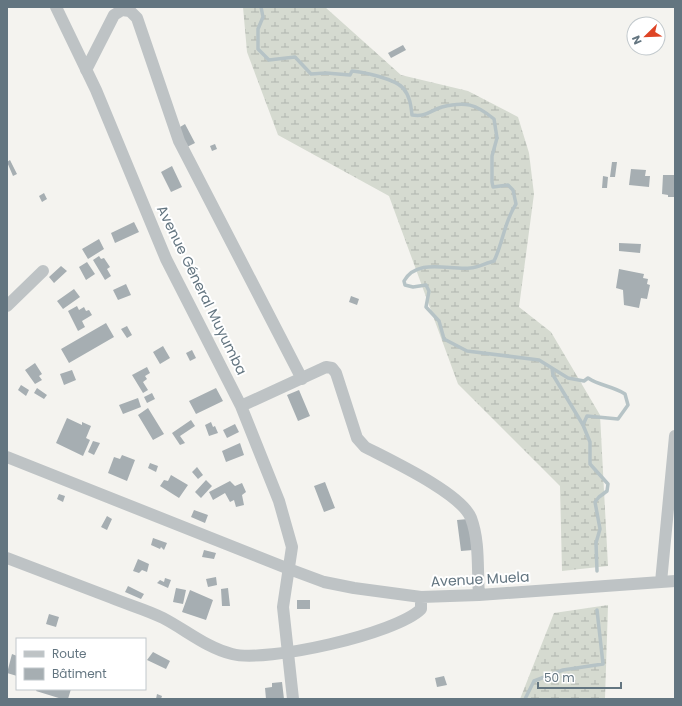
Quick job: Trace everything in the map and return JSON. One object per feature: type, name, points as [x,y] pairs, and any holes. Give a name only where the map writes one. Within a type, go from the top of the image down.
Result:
[{"type":"street","name":"Avenue Géneral Muyumba","points":[[56,7],[86,70],[166,258],[241,406],[279,501],[291,538],[292,547],[283,607],[293,699]]},
{"type":"street","points":[[86,70],[114,15],[122,10],[130,11],[137,18],[179,141],[302,379]]},
{"type":"street","points":[[7,306],[43,271]]},
{"type":"street","points":[[241,406],[326,367],[332,368],[336,373],[357,438],[365,447],[455,498],[471,517],[476,535],[479,595]]},
{"type":"street","points":[[661,582],[675,436]]},
{"type":"street","name":"Avenue Muela","points":[[7,457],[289,569],[324,582],[354,588],[421,597],[479,595],[675,581]]},
{"type":"street","points":[[7,558],[162,618],[217,650],[234,655],[253,656],[337,643],[388,628],[414,616],[421,609],[421,597]]},
{"type":"green space","points":[[243,7],[325,7],[401,75],[468,91],[518,117],[529,153],[534,194],[519,307],[551,332],[600,415],[608,566],[562,571],[560,486],[458,384],[389,196],[278,135],[247,52]]},
{"type":"green space","points":[[608,605],[605,699],[520,699],[554,613]]},
{"type":"building","points":[[403,45],[406,50],[391,58],[388,53]]},
{"type":"building","points":[[185,124],[195,143],[185,148],[175,130]]},
{"type":"building","points":[[215,144],[217,149],[212,151],[210,146]]},
{"type":"building","points":[[10,160],[17,174],[13,176],[7,162]]},
{"type":"building","points":[[612,162],[617,162],[615,177],[610,177]]},
{"type":"building","points":[[172,166],[182,187],[171,192],[161,172]]},
{"type":"building","points":[[631,169],[646,170],[645,176],[650,176],[649,187],[629,185]]},
{"type":"building","points":[[663,175],[675,175],[675,197],[668,197],[668,195],[662,194]]},
{"type":"building","points":[[603,176],[608,177],[607,188],[602,188]]},
{"type":"building","points":[[44,193],[47,199],[42,202],[39,196]]},
{"type":"building","points":[[134,222],[139,232],[115,243],[111,233]]},
{"type":"building","points":[[99,239],[104,249],[88,259],[82,249]]},
{"type":"building","points":[[619,243],[641,244],[640,253],[619,251]]},
{"type":"building","points":[[99,256],[101,259],[104,258],[110,267],[107,269],[111,276],[105,280],[93,260]]},
{"type":"building","points":[[87,262],[95,274],[86,280],[79,267]]},
{"type":"building","points":[[61,266],[67,271],[54,283],[49,277]]},
{"type":"building","points":[[619,269],[644,274],[643,278],[648,279],[647,284],[650,285],[647,299],[641,298],[639,308],[624,305],[623,290],[616,288]]},
{"type":"building","points":[[126,284],[131,295],[118,300],[113,290]]},
{"type":"building","points":[[74,289],[80,297],[63,309],[57,301]]},
{"type":"building","points":[[351,296],[359,299],[357,305],[349,302]]},
{"type":"building","points":[[77,306],[79,310],[84,307],[86,311],[89,310],[92,315],[82,321],[85,327],[78,331],[68,311]]},
{"type":"building","points":[[106,323],[114,337],[69,363],[61,349]]},
{"type":"building","points":[[127,326],[132,335],[127,338],[121,329]]},
{"type":"building","points":[[163,346],[170,358],[160,364],[153,352]]},
{"type":"building","points":[[192,350],[196,358],[190,361],[186,353]]},
{"type":"building","points":[[35,363],[42,374],[39,376],[42,380],[35,384],[25,370]]},
{"type":"building","points":[[147,367],[150,373],[145,376],[147,379],[143,382],[148,390],[143,393],[132,375]]},
{"type":"building","points":[[72,370],[76,380],[64,385],[60,374]]},
{"type":"building","points":[[21,385],[29,390],[26,396],[18,390]]},
{"type":"building","points":[[37,388],[47,395],[44,399],[34,393]]},
{"type":"building","points":[[216,388],[223,401],[196,414],[189,401]]},
{"type":"building","points":[[299,390],[310,416],[298,421],[287,395]]},
{"type":"building","points":[[152,393],[155,399],[147,403],[144,397]]},
{"type":"building","points":[[138,398],[141,407],[123,414],[119,405]]},
{"type":"building","points":[[148,408],[164,434],[153,440],[138,415]]},
{"type":"building","points":[[67,418],[82,425],[82,422],[91,426],[86,438],[90,440],[83,456],[56,443]]},
{"type":"building","points":[[191,420],[195,426],[180,436],[185,443],[180,445],[172,433]]},
{"type":"building","points":[[211,422],[213,427],[215,426],[218,433],[209,436],[205,425]]},
{"type":"building","points":[[235,424],[239,432],[227,438],[223,430]]},
{"type":"building","points":[[93,441],[100,443],[94,455],[88,452]]},
{"type":"building","points":[[240,443],[244,455],[226,462],[222,451]]},
{"type":"building","points":[[122,455],[135,460],[127,481],[108,473],[114,457],[120,459]]},
{"type":"building","points":[[150,463],[158,466],[156,472],[148,468]]},
{"type":"building","points":[[197,467],[203,475],[198,479],[192,472]]},
{"type":"building","points":[[171,475],[188,485],[179,498],[160,486],[164,480],[168,481]]},
{"type":"building","points":[[206,480],[212,486],[201,498],[195,492]]},
{"type":"building","points":[[230,481],[235,486],[242,483],[246,492],[242,495],[244,505],[236,507],[234,500],[230,502],[225,493],[213,500],[209,492]]},
{"type":"building","points":[[325,482],[335,508],[324,512],[314,486]]},
{"type":"building","points":[[59,494],[65,496],[63,502],[57,499]]},
{"type":"building","points":[[194,510],[208,515],[205,523],[191,517]]},
{"type":"building","points":[[107,516],[112,519],[107,530],[101,527]]},
{"type":"building","points":[[468,519],[473,550],[461,551],[457,520]]},
{"type":"building","points":[[153,538],[167,543],[164,550],[161,547],[160,549],[151,545]]},
{"type":"building","points":[[204,550],[216,553],[214,559],[202,557]]},
{"type":"building","points":[[138,559],[149,564],[147,572],[142,570],[139,573],[133,571]]},
{"type":"building","points":[[216,577],[217,585],[208,587],[206,579]]},
{"type":"building","points":[[165,578],[171,580],[168,588],[157,583],[160,580],[164,582]]},
{"type":"building","points":[[128,586],[144,594],[141,599],[125,592]]},
{"type":"building","points":[[176,588],[186,590],[183,604],[173,602]]},
{"type":"building","points":[[228,588],[230,606],[222,606],[221,589]]},
{"type":"building","points":[[190,590],[213,600],[206,620],[182,612]]},
{"type":"building","points":[[297,600],[310,600],[310,609],[297,609]]},
{"type":"building","points":[[49,614],[59,617],[56,627],[46,624]]},
{"type":"building","points":[[153,652],[170,661],[166,669],[147,660]]},
{"type":"building","points":[[12,654],[16,656],[16,676],[7,673]]},
{"type":"building","points":[[444,676],[447,685],[437,687],[435,678]]},
{"type":"building","points":[[282,682],[284,699],[266,699],[265,688],[272,687],[272,683]]},
{"type":"building","points":[[71,690],[68,699],[62,699],[36,691]]},
{"type":"building","points":[[157,694],[162,696],[161,699],[156,699]]},
{"type":"waterway","points":[[261,7],[263,17],[258,29],[258,49],[269,60],[295,57],[311,74],[326,73],[350,75],[352,71],[371,74],[387,79],[403,88],[410,101],[412,115],[421,115],[450,105],[464,104],[476,107],[494,119],[497,138],[492,156],[493,187],[508,185],[513,190],[516,204],[506,225],[500,247],[494,261],[473,268],[425,267],[410,274],[404,281],[405,285],[413,287],[426,285],[429,291],[426,307],[439,321],[444,339],[467,351],[539,360],[568,378],[584,381],[588,378],[625,394],[628,405],[618,419],[587,416],[583,425],[590,442],[590,464],[608,484],[607,491],[595,502],[600,529],[596,543],[597,571]]},
{"type":"waterway","points":[[552,368],[553,375],[583,425]]},
{"type":"waterway","points":[[525,699],[534,681],[563,670],[603,664],[597,610]]}]
